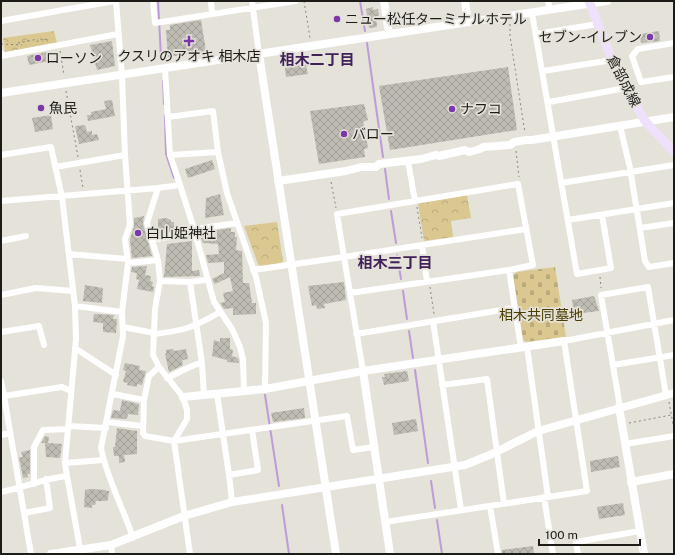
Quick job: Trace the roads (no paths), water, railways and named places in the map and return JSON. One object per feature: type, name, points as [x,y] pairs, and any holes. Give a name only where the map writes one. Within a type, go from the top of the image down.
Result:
[{"type":"main road","name":"倉部成線","points":[[589,2],[612,60],[645,122],[674,152]]},
{"type":"street","points":[[1,21],[115,1],[122,76],[125,155],[130,225],[125,239],[128,261],[122,312],[123,336],[107,425],[101,448],[103,460],[133,538]]},
{"type":"street","points":[[154,1],[155,23],[296,1]]},
{"type":"street","points":[[211,1],[212,14]]},
{"type":"street","points":[[252,1],[314,420],[336,554]]},
{"type":"street","points":[[384,1],[389,34]]},
{"type":"street","points":[[465,1],[468,22]]},
{"type":"street","points":[[548,1],[550,10]]},
{"type":"street","points":[[1,93],[64,81],[122,76],[532,13],[589,2],[607,1]]},
{"type":"street","points":[[532,13],[549,102],[553,136],[577,274],[611,268],[602,215]]},
{"type":"street","points":[[536,34],[598,24]]},
{"type":"street","points":[[1,53],[2,56],[118,34]]},
{"type":"street","points":[[674,43],[638,49],[632,56],[641,82],[674,77]]},
{"type":"street","points":[[542,70],[612,60]]},
{"type":"street","points":[[165,69],[170,155],[194,230],[206,280],[214,302],[232,329],[240,347],[243,359],[244,391]]},
{"type":"street","points":[[549,102],[626,88]]},
{"type":"street","points":[[168,116],[213,112],[218,152],[227,193],[254,270],[266,324],[265,389]]},
{"type":"street","points":[[278,181],[408,161],[436,155],[439,156],[465,150],[469,152],[484,147],[510,145],[514,142],[674,117]]},
{"type":"street","points":[[620,126],[631,172],[645,261],[649,267],[674,263]]},
{"type":"street","points":[[1,155],[51,147],[62,197],[75,306],[75,348],[65,463],[80,552]]},
{"type":"street","points":[[170,155],[218,152]]},
{"type":"street","points":[[55,167],[125,155]]},
{"type":"street","points":[[408,161],[415,201]]},
{"type":"street","points":[[561,183],[674,165]]},
{"type":"street","points":[[350,293],[509,270],[533,265],[518,184],[338,214],[356,334],[363,371],[390,554]]},
{"type":"street","points":[[1,201],[62,197],[180,185]]},
{"type":"street","points":[[158,188],[147,223],[158,260],[160,280],[155,309],[153,355],[159,367],[183,398],[187,410],[187,419],[174,442],[190,554]]},
{"type":"street","points":[[568,220],[674,203]]},
{"type":"street","points":[[640,228],[674,223]]},
{"type":"street","points":[[151,240],[194,230],[238,224]]},
{"type":"street","points":[[254,270],[292,266],[526,229]]},
{"type":"street","points":[[1,240],[26,236]]},
{"type":"street","points":[[423,246],[428,281]]},
{"type":"street","points":[[69,254],[128,261],[158,260]]},
{"type":"street","points":[[509,270],[514,308],[524,347],[539,431],[553,554]]},
{"type":"street","points":[[160,280],[190,282],[206,280]]},
{"type":"street","points":[[190,282],[202,363],[204,395]]},
{"type":"street","points":[[51,554],[80,552],[111,545],[133,538],[184,516],[232,502],[454,467],[497,452],[539,431],[576,419],[620,407],[669,394],[660,358],[648,287],[602,294],[607,332],[620,407],[625,444],[644,554]]},
{"type":"street","points":[[1,295],[36,288],[73,291]]},
{"type":"street","points":[[75,306],[122,312]]},
{"type":"street","points":[[356,334],[514,308]]},
{"type":"street","points":[[123,327],[154,333],[180,331],[197,325],[220,312]]},
{"type":"street","points":[[434,320],[442,385],[461,510]]},
{"type":"street","points":[[183,398],[265,389],[363,371],[564,341],[674,320]]},
{"type":"street","points":[[1,332],[40,326],[44,345]]},
{"type":"street","points":[[385,522],[587,491],[564,341]]},
{"type":"street","points":[[75,348],[116,375]]},
{"type":"street","points":[[613,365],[674,355]]},
{"type":"street","points":[[167,378],[186,371],[194,364],[202,363]]},
{"type":"street","points":[[159,367],[149,376],[144,400],[143,426],[145,436],[174,442],[347,416],[353,450],[374,447]]},
{"type":"street","points":[[442,385],[487,379],[504,504]]},
{"type":"street","points":[[1,381],[2,396],[31,554]]},
{"type":"street","points":[[2,396],[62,387],[71,391]]},
{"type":"street","points":[[113,394],[144,400]]},
{"type":"street","points":[[217,394],[232,502]]},
{"type":"street","points":[[34,484],[34,447],[43,430],[107,425],[143,426]]},
{"type":"street","points":[[229,475],[258,470],[252,430]]},
{"type":"street","points":[[1,435],[10,433]]},
{"type":"street","points":[[625,444],[674,436]]},
{"type":"street","points":[[65,463],[103,460]]},
{"type":"street","points":[[632,482],[674,474]]},
{"type":"street","points":[[1,492],[20,489],[46,480],[67,476]]},
{"type":"street","points":[[24,513],[50,508],[46,480]]},
{"type":"street","points":[[490,506],[498,554]]},
{"type":"street","points":[[578,554],[576,542],[640,531]]},
{"type":"street","points":[[111,545],[112,554]]},
{"type":"waterway","points":[[158,1],[161,57]]},
{"type":"waterway","points":[[360,1],[365,31]]},
{"type":"waterway","points":[[367,43],[383,157]]},
{"type":"waterway","points":[[163,81],[164,104]]},
{"type":"waterway","points":[[165,116],[166,154],[174,178]]},
{"type":"waterway","points":[[385,169],[389,199]]},
{"type":"waterway","points":[[391,211],[396,243]]},
{"type":"waterway","points":[[397,255],[401,279]]},
{"type":"waterway","points":[[403,291],[407,319]]},
{"type":"waterway","points":[[409,331],[413,358]]},
{"type":"waterway","points":[[415,370],[428,463]]},
{"type":"waterway","points":[[265,395],[279,486]]},
{"type":"waterway","points":[[431,481],[435,508]]},
{"type":"waterway","points":[[282,505],[289,554]]},
{"type":"waterway","points":[[437,520],[442,554]]},
{"type":"place","name":"ニュー松任ターミナルホテル","points":[[337,19]]},
{"type":"place","name":"セブン-イレブン","points":[[650,37]]},
{"type":"place","name":"クスリのアオキ 相木店","points":[[189,41]]},
{"type":"place","name":"ローソン","points":[[38,58]]},
{"type":"place","name":"魚民","points":[[41,108]]},
{"type":"place","name":"ナフコ","points":[[452,109]]},
{"type":"place","name":"バロー","points":[[344,134]]},
{"type":"place","name":"白山姫神社","points":[[138,233]]},
{"type":"district","name":"相木二丁目","points":[[317,59]]},
{"type":"district","name":"相木三丁目","points":[[395,262]]},
{"type":"park label","name":"相木共同墓地","points":[[541,315]]}]
